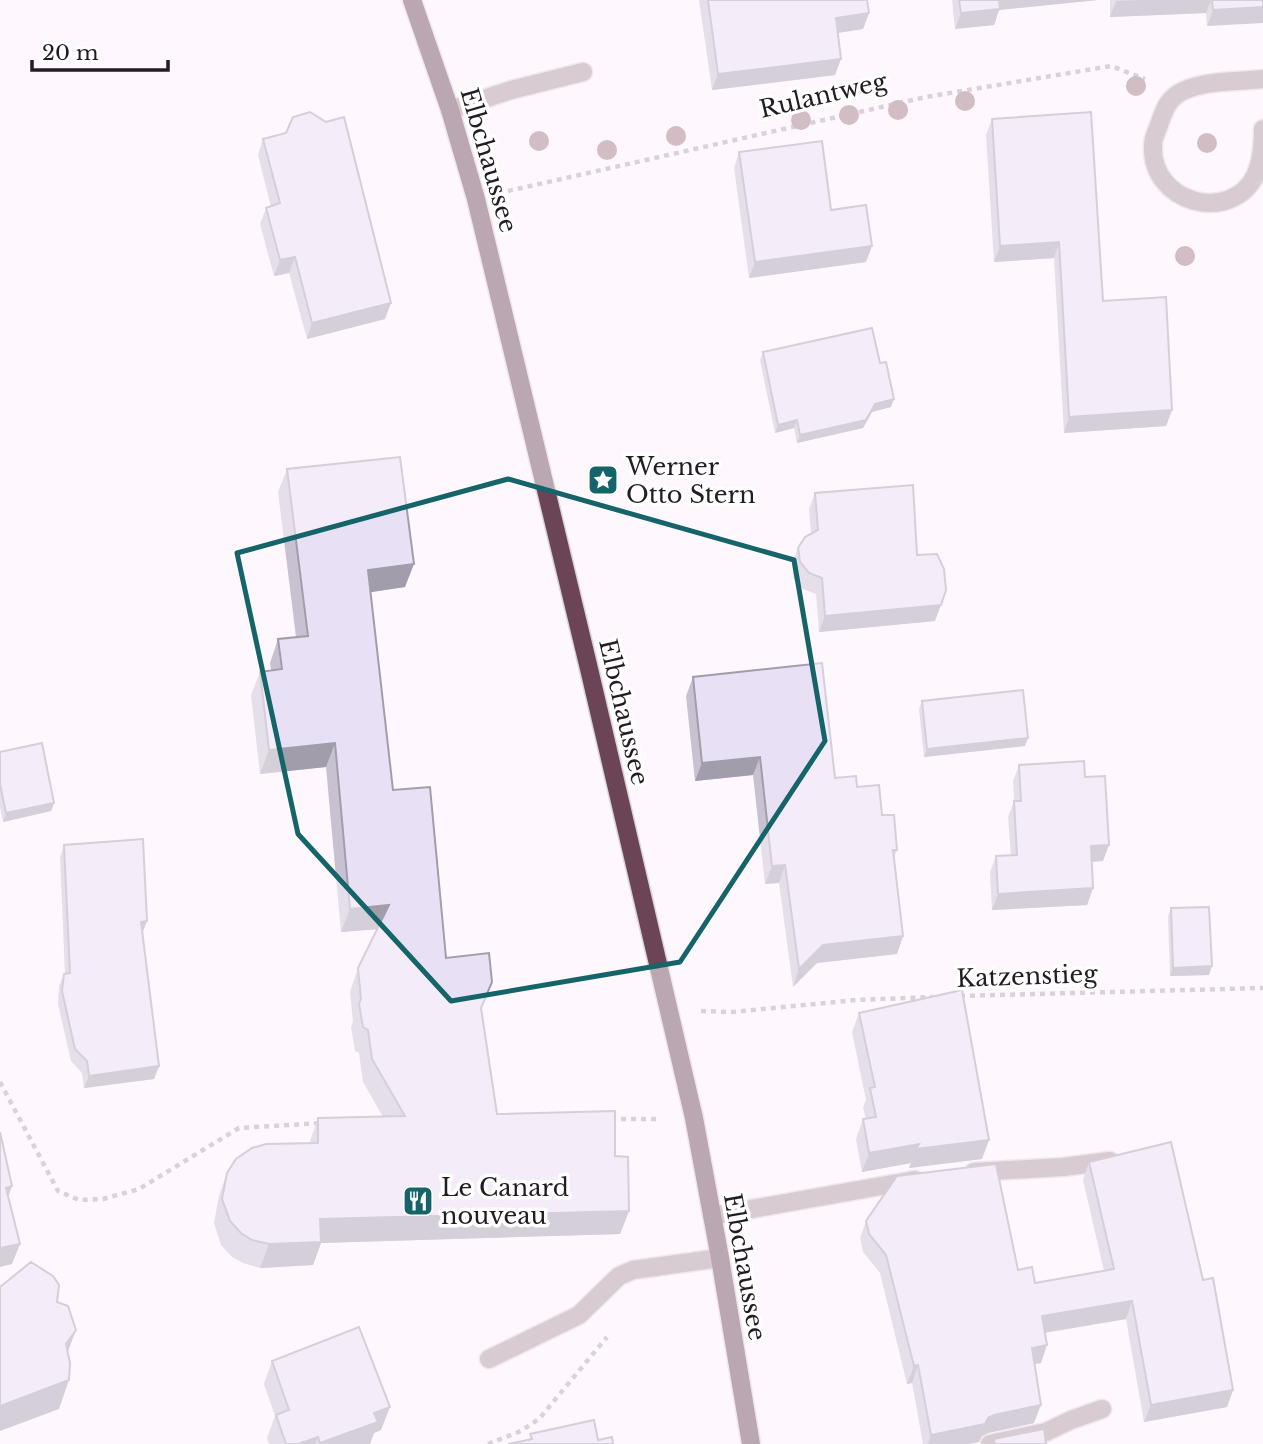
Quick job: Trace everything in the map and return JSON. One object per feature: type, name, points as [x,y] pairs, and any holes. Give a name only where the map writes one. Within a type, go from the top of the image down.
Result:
[{"type":"main road","name":"Elbchaussee","points":[[412,0],[450,110],[476,199],[694,1118],[751,1444]]},
{"type":"street","points":[[450,110],[511,90],[583,72]]},
{"type":"street","points":[[1263,79],[1195,87],[1181,92],[1167,103],[1153,143],[1154,161],[1162,179],[1171,190],[1188,200],[1207,204],[1223,201],[1241,192],[1254,178],[1263,151],[1263,129]]},
{"type":"street","points":[[959,1174],[986,1170],[1063,1167],[1115,1160]]},
{"type":"street","points":[[712,1216],[876,1185],[931,1178]]},
{"type":"street","points":[[489,1359],[579,1315],[619,1276],[645,1268],[720,1258]]},
{"type":"street","points":[[990,1444],[1046,1432],[1102,1409]]},
{"type":"path","name":"Rulantweg","points":[[476,199],[926,97],[1111,66],[1181,92]]},
{"type":"path","name":"Katzenstieg","points":[[949,997],[1263,988]]},
{"type":"path","name":"Katzenstieg","points":[[667,1010],[732,1012],[856,1000],[936,997]]},
{"type":"path","points":[[0,1082],[58,1191],[79,1200],[103,1199],[139,1189],[239,1128],[330,1123]]},
{"type":"path","points":[[599,1119],[694,1118]]},
{"type":"path","points":[[488,1444],[521,1431],[539,1419],[609,1335]]},
{"type":"highlighted area","points":[[508,479],[794,560],[825,741],[680,962],[451,1001],[298,834],[237,553]]},
{"type":"building","points":[[708,0],[867,0],[869,13],[836,18],[841,59],[718,74]]},
{"type":"building","points":[[959,0],[999,0],[1000,9],[961,13]]},
{"type":"building","points":[[1212,0],[1263,0],[1263,7],[1213,10]]},
{"type":"building","points":[[310,112],[326,122],[344,117],[391,303],[312,323],[295,257],[280,260],[266,208],[280,203],[263,139],[286,133],[293,117]]},
{"type":"building","points":[[1091,112],[1103,301],[1166,297],[1172,410],[1069,417],[1059,242],[1000,246],[992,119]]},
{"type":"building","points":[[822,141],[831,210],[866,205],[872,246],[755,262],[739,152]]},
{"type":"building","points":[[872,328],[880,363],[886,362],[894,399],[875,404],[866,420],[800,435],[797,420],[778,425],[763,352]]},
{"type":"building","points":[[400,457],[414,564],[368,570],[393,790],[430,787],[446,958],[489,953],[492,982],[481,1008],[497,1114],[615,1111],[615,1156],[628,1157],[629,1211],[320,1219],[321,1242],[269,1244],[252,1240],[230,1221],[222,1199],[227,1173],[236,1159],[252,1148],[266,1144],[318,1143],[318,1118],[405,1116],[372,1059],[368,1030],[363,1027],[359,1004],[361,999],[358,968],[389,905],[350,909],[335,743],[269,750],[260,672],[282,669],[278,639],[308,636],[287,469]]},
{"type":"building","points":[[913,485],[917,555],[937,554],[944,569],[946,590],[941,605],[825,616],[822,578],[809,573],[800,562],[798,548],[805,537],[818,530],[815,493]]},
{"type":"building","points":[[822,663],[835,778],[856,776],[857,787],[879,785],[882,815],[894,815],[897,850],[893,850],[903,936],[823,945],[799,969],[785,865],[772,866],[760,757],[702,763],[693,677]]},
{"type":"building","points":[[1023,690],[1028,738],[927,749],[922,701]]},
{"type":"building","points":[[42,743],[54,803],[6,813],[0,784],[0,752]]},
{"type":"building","points":[[1084,761],[1085,777],[1105,776],[1109,845],[1091,846],[1093,888],[998,894],[996,856],[1017,855],[1014,801],[1021,801],[1019,765]]},
{"type":"building","points":[[143,839],[147,921],[141,922],[159,1066],[89,1076],[87,1061],[75,1049],[62,991],[64,974],[70,973],[64,845]]},
{"type":"building","points":[[1209,907],[1212,966],[1173,968],[1171,908]]},
{"type":"building","points":[[962,990],[989,1140],[916,1149],[919,1144],[869,1153],[863,1119],[876,1117],[870,1088],[875,1087],[859,1013]]},
{"type":"building","points":[[0,1132],[12,1186],[6,1188],[20,1244],[0,1248]]},
{"type":"building","points":[[1171,1142],[1203,1280],[1213,1278],[1233,1390],[1151,1405],[1132,1301],[1042,1316],[1047,1345],[1032,1348],[1041,1405],[994,1415],[988,1418],[985,1424],[931,1435],[918,1365],[914,1366],[886,1255],[869,1234],[866,1221],[897,1176],[996,1164],[1018,1270],[1032,1267],[1035,1283],[1114,1269],[1089,1162]]},
{"type":"building","points":[[31,1262],[53,1276],[59,1285],[57,1302],[68,1306],[76,1330],[66,1344],[70,1363],[69,1380],[0,1406],[0,1287]]},
{"type":"building","points":[[359,1327],[390,1407],[374,1413],[378,1422],[320,1443],[318,1437],[298,1444],[286,1444],[276,1415],[289,1410],[272,1361]]},
{"type":"building","points":[[594,1420],[598,1440],[612,1437],[613,1444],[508,1444],[532,1439],[530,1434]]},
{"type":"building","points":[[1044,1429],[1046,1444],[995,1444],[994,1439]]},
{"type":"place","name":"Werner Otto Stern","points":[[603,480]]},
{"type":"place","name":"Le Canard nouveau","points":[[418,1201]]}]
